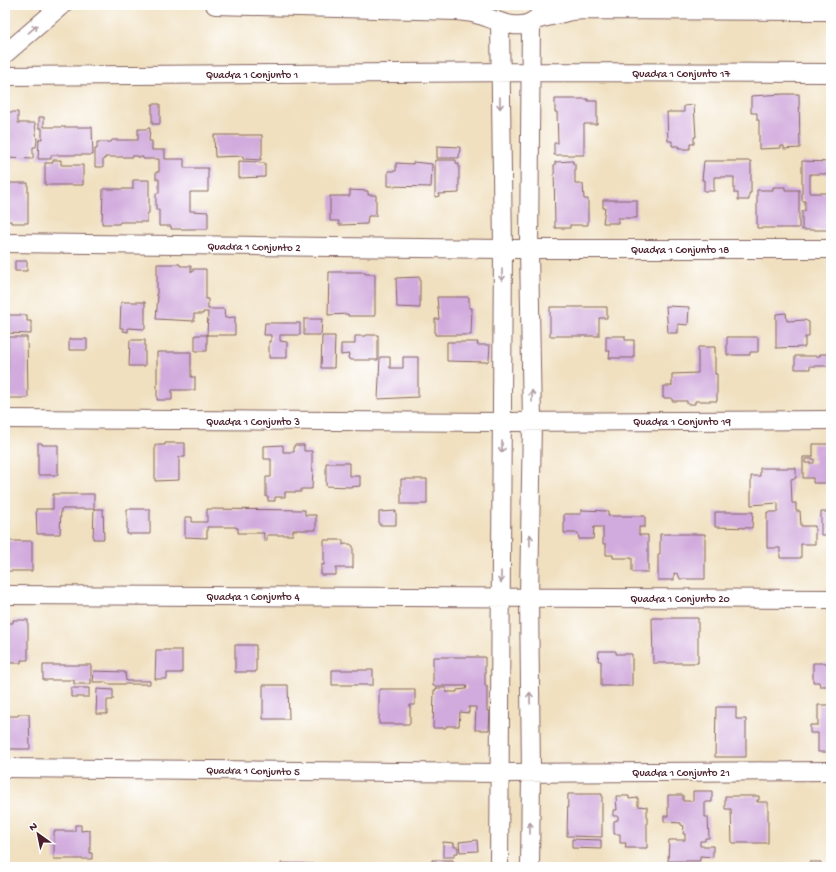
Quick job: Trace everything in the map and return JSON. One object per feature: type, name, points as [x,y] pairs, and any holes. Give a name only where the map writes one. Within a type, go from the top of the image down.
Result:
[{"type":"street","points":[[5,54],[62,5]]},
{"type":"street","points":[[215,5],[458,11],[475,13],[510,26],[521,26],[571,11],[585,10],[831,11]]},
{"type":"street","points":[[485,5],[498,21],[503,249],[499,867]]},
{"type":"street","points":[[530,867],[531,772],[529,597],[532,422],[529,248],[531,72],[533,22],[546,11],[548,5]]},
{"type":"street","name":"Quadra 1 Conjunto 17","points":[[500,72],[831,73]]},
{"type":"street","name":"Quadra 1 Conjunto 1","points":[[5,76],[500,72]]},
{"type":"street","name":"Quadra 1 Conjunto 2","points":[[5,243],[503,249],[529,248]]},
{"type":"street","name":"Quadra 1 Conjunto 18","points":[[529,248],[831,249]]},
{"type":"street","name":"Quadra 1 Conjunto 3","points":[[5,419],[532,422]]},
{"type":"street","name":"Quadra 1 Conjunto 19","points":[[532,422],[831,420]]},
{"type":"street","name":"Quadra 1 Conjunto 4","points":[[5,595],[529,597]]},
{"type":"street","name":"Quadra 1 Conjunto 20","points":[[529,597],[831,599]]},
{"type":"street","name":"Quadra 1 Conjunto 5","points":[[5,768],[500,773],[531,772]]},
{"type":"street","name":"Quadra 1 Conjunto 21","points":[[531,772],[831,771]]},
{"type":"building","points":[[799,94],[800,148],[784,149],[784,146],[781,146],[781,148],[759,149],[759,120],[757,120],[757,113],[751,113],[751,96]]},
{"type":"building","points":[[555,99],[588,99],[588,101],[597,101],[597,124],[584,124],[584,155],[554,155],[554,143],[558,143]]},
{"type":"building","points":[[152,104],[160,104],[160,124],[152,124]]},
{"type":"building","points":[[694,105],[696,137],[694,137],[694,144],[690,144],[690,149],[672,146],[672,141],[668,141],[667,112],[684,112],[684,106]]},
{"type":"building","points":[[5,112],[18,112],[18,123],[35,123],[37,141],[36,147],[33,147],[33,159],[5,158]]},
{"type":"building","points":[[39,117],[44,117],[44,127],[92,127],[93,155],[51,155],[51,159],[38,159],[39,139],[42,139],[42,128],[39,128]]},
{"type":"building","points":[[150,128],[149,141],[152,141],[152,150],[165,150],[165,159],[184,159],[184,168],[208,168],[208,192],[190,192],[190,211],[208,212],[208,229],[171,229],[171,226],[159,226],[159,210],[156,210],[156,193],[159,193],[159,179],[156,179],[156,172],[159,172],[159,159],[143,159],[143,157],[138,156],[105,157],[105,159],[103,159],[103,167],[95,167],[95,149],[97,149],[97,142],[111,142],[112,140],[138,140],[138,129]]},
{"type":"building","points":[[214,135],[262,135],[261,160],[243,159],[243,156],[215,157]]},
{"type":"building","points":[[437,146],[460,147],[459,158],[437,158]]},
{"type":"building","points":[[53,160],[61,160],[61,165],[83,165],[83,185],[45,185],[45,163],[53,163]]},
{"type":"building","points":[[435,160],[456,160],[456,163],[459,164],[459,193],[439,194],[439,196],[435,197]]},
{"type":"building","points":[[239,161],[265,163],[265,177],[239,178]]},
{"type":"building","points":[[573,161],[573,164],[575,164],[575,184],[583,184],[584,199],[588,199],[588,225],[570,225],[570,228],[555,228],[554,165],[555,162]]},
{"type":"building","points":[[704,161],[751,161],[751,193],[749,193],[749,200],[738,200],[738,193],[734,193],[734,177],[714,177],[714,191],[704,191],[704,180],[702,180]]},
{"type":"building","points":[[802,161],[831,162],[831,174],[810,174],[810,193],[831,193],[831,230],[802,230],[802,211],[805,211],[805,201],[802,201]]},
{"type":"building","points":[[413,162],[432,164],[431,187],[388,186],[388,171],[396,171],[396,163],[413,164]]},
{"type":"building","points":[[133,180],[149,180],[149,213],[147,214],[147,222],[102,224],[103,189],[133,189]]},
{"type":"building","points":[[5,181],[8,181],[8,183],[28,183],[28,223],[11,223],[11,221],[5,221]]},
{"type":"building","points":[[773,187],[785,187],[785,190],[799,190],[799,228],[757,228],[757,190],[773,190]]},
{"type":"building","points":[[350,190],[368,191],[368,195],[376,195],[376,216],[368,216],[367,224],[339,225],[339,221],[330,221],[330,196],[350,196]]},
{"type":"building","points":[[603,200],[637,200],[637,218],[618,218],[618,223],[603,223],[605,208],[603,208]]},
{"type":"building","points":[[15,261],[27,261],[27,271],[15,271]]},
{"type":"building","points":[[157,264],[180,264],[180,266],[191,266],[191,272],[193,272],[193,269],[206,269],[206,299],[208,299],[208,309],[224,309],[225,318],[235,317],[235,335],[207,335],[208,312],[203,312],[203,314],[194,314],[194,321],[156,319],[158,296]]},
{"type":"building","points":[[329,272],[365,272],[365,274],[375,274],[375,316],[348,316],[348,314],[328,315]]},
{"type":"building","points":[[420,277],[420,308],[397,307],[396,278]]},
{"type":"building","points":[[437,297],[469,297],[469,308],[472,308],[471,335],[435,335],[435,319],[439,319]]},
{"type":"building","points":[[121,302],[145,302],[145,329],[128,328],[128,332],[123,331],[123,328],[120,328]]},
{"type":"building","points":[[666,306],[689,307],[688,325],[678,324],[678,333],[668,333]]},
{"type":"building","points":[[550,307],[607,307],[607,318],[599,318],[599,336],[550,336]]},
{"type":"building","points":[[786,313],[787,321],[805,320],[809,322],[809,337],[805,337],[805,347],[776,348],[776,314]]},
{"type":"building","points":[[5,315],[27,315],[27,321],[31,321],[31,334],[5,333]]},
{"type":"building","points":[[304,319],[322,319],[321,335],[304,335]]},
{"type":"building","points":[[265,323],[300,323],[300,335],[280,335],[280,341],[287,342],[287,358],[269,358],[269,341],[271,341],[271,335],[264,335]]},
{"type":"building","points":[[195,335],[207,335],[207,351],[195,351]]},
{"type":"building","points":[[378,335],[378,360],[351,360],[348,358],[349,354],[341,355],[341,344],[355,344],[355,336]]},
{"type":"building","points":[[322,336],[335,336],[334,368],[321,368]]},
{"type":"building","points":[[606,336],[625,336],[625,340],[634,340],[634,358],[609,358],[610,351],[606,351]]},
{"type":"building","points":[[8,337],[27,337],[28,398],[5,398],[5,370],[8,370]]},
{"type":"building","points":[[727,337],[758,337],[758,352],[750,352],[750,355],[727,355]]},
{"type":"building","points":[[69,339],[87,339],[87,350],[69,350]]},
{"type":"building","points":[[130,340],[145,340],[145,366],[129,366]]},
{"type":"building","points":[[447,342],[478,342],[477,345],[490,345],[489,360],[487,362],[447,361]]},
{"type":"building","points":[[698,347],[715,347],[717,401],[695,401],[695,404],[687,404],[687,401],[672,401],[672,398],[663,398],[663,386],[672,386],[672,374],[698,373]]},
{"type":"building","points":[[157,352],[191,352],[191,377],[195,377],[195,390],[172,390],[172,400],[157,400]]},
{"type":"building","points":[[820,354],[830,354],[830,366],[810,366],[810,369],[795,369],[795,356],[820,356]]},
{"type":"building","points":[[380,357],[390,357],[390,368],[403,368],[403,357],[418,357],[418,397],[378,399]]},
{"type":"building","points":[[38,443],[42,443],[42,445],[58,445],[58,475],[38,475]]},
{"type":"building","points":[[165,443],[185,443],[185,457],[179,457],[179,480],[155,481],[155,445],[165,445]]},
{"type":"building","points":[[813,444],[829,444],[831,454],[831,483],[813,483],[813,478],[803,478],[803,457],[813,457]],"holes":[[[805,459],[814,459],[814,463],[805,463]]]},
{"type":"building","points":[[283,445],[283,452],[294,452],[294,445],[304,445],[304,451],[312,451],[312,489],[301,489],[301,492],[285,492],[285,497],[275,497],[275,501],[268,501],[268,497],[266,497],[266,477],[271,477],[271,459],[264,459],[264,446]]},
{"type":"building","points":[[326,463],[349,463],[349,476],[360,476],[360,486],[326,486]]},
{"type":"building","points":[[760,468],[796,468],[796,478],[791,479],[792,503],[796,503],[796,511],[800,511],[801,526],[815,526],[815,544],[801,544],[801,558],[780,558],[780,548],[767,548],[767,512],[778,512],[778,503],[751,505],[751,476],[760,476]]},
{"type":"building","points":[[401,479],[427,479],[427,504],[401,504]]},
{"type":"building","points":[[53,494],[94,494],[94,509],[61,509],[60,534],[37,534],[36,509],[53,509]]},
{"type":"building","points":[[94,509],[103,509],[104,539],[93,539]]},
{"type":"building","points":[[127,509],[150,509],[150,534],[127,534]]},
{"type":"building","points":[[207,509],[305,510],[305,515],[316,515],[316,530],[293,530],[293,535],[267,535],[267,541],[264,541],[264,533],[238,533],[238,528],[236,527],[207,527],[207,538],[185,537],[185,517],[192,517],[192,522],[207,522]]},
{"type":"building","points":[[581,510],[608,511],[608,516],[645,516],[645,527],[639,527],[639,535],[648,535],[648,572],[632,572],[632,558],[613,558],[613,555],[606,555],[606,544],[603,544],[603,527],[594,527],[593,539],[579,539],[578,533],[564,533],[564,514],[581,514]]},
{"type":"building","points":[[396,511],[396,525],[379,525],[379,512]]},
{"type":"building","points":[[715,512],[753,512],[752,528],[715,527]]},
{"type":"building","points":[[821,512],[831,512],[831,535],[821,535]]},
{"type":"building","points":[[660,534],[705,534],[705,579],[680,579],[678,574],[674,573],[674,580],[658,580]]},
{"type":"building","points":[[324,540],[343,540],[343,545],[350,544],[353,546],[353,568],[336,568],[336,575],[321,575],[321,565],[324,565]]},
{"type":"building","points":[[5,541],[32,541],[32,571],[5,571]]},
{"type":"building","points":[[652,618],[698,618],[698,663],[653,663]]},
{"type":"building","points":[[13,620],[28,620],[28,660],[21,660],[21,663],[5,663],[5,623],[13,623]]},
{"type":"building","points":[[235,645],[256,645],[256,672],[235,672]]},
{"type":"building","points":[[156,650],[182,650],[182,673],[167,673],[167,679],[155,679]]},
{"type":"building","points":[[599,651],[616,651],[616,654],[632,654],[632,686],[601,686],[601,661],[598,661]]},
{"type":"building","points":[[433,657],[485,657],[487,711],[490,711],[489,730],[475,730],[476,707],[469,707],[469,713],[460,712],[459,726],[433,728],[434,690],[436,690],[436,688],[446,688],[446,692],[457,692],[457,690],[466,689],[467,686],[433,686]]},
{"type":"building","points":[[813,663],[831,663],[831,686],[820,686],[819,682],[813,682]]},
{"type":"building","points":[[43,665],[91,665],[91,684],[74,684],[74,680],[43,680]]},
{"type":"building","points":[[332,670],[373,670],[373,685],[332,685]]},
{"type":"building","points":[[94,671],[125,672],[126,681],[150,681],[150,684],[107,684],[106,682],[93,682]]},
{"type":"building","points":[[263,685],[288,685],[289,719],[263,719]]},
{"type":"building","points":[[71,688],[89,688],[89,697],[71,697]]},
{"type":"building","points":[[97,689],[113,690],[113,700],[107,700],[107,714],[96,714]]},
{"type":"building","points":[[379,689],[415,689],[415,705],[410,705],[410,724],[379,724]]},
{"type":"building","points":[[818,705],[831,705],[831,752],[818,752],[818,733],[810,733],[810,725],[818,725]]},
{"type":"building","points":[[716,707],[736,707],[736,719],[746,719],[746,757],[715,757]]},
{"type":"building","points":[[19,714],[29,714],[30,749],[5,749],[5,716],[18,716]]},
{"type":"building","points":[[693,791],[712,791],[712,802],[705,802],[705,817],[708,817],[709,838],[705,838],[705,841],[700,841],[700,846],[713,846],[713,857],[700,856],[700,861],[668,861],[669,840],[685,840],[685,834],[683,834],[684,826],[681,825],[681,823],[664,822],[664,816],[668,816],[668,795],[683,795],[683,801],[693,801]]},
{"type":"building","points":[[568,794],[602,794],[602,837],[567,836]]},
{"type":"building","points":[[616,796],[629,796],[629,799],[638,798],[638,806],[647,807],[647,848],[625,848],[626,843],[620,843],[620,834],[614,834],[614,821],[618,820],[618,816],[613,816],[613,810],[617,810]]},
{"type":"building","points":[[725,796],[759,796],[759,800],[757,800],[757,802],[768,802],[768,843],[732,843],[731,809],[725,809]]},
{"type":"building","points":[[75,825],[81,825],[81,831],[90,830],[90,853],[92,853],[92,859],[54,859],[54,831],[75,831]]},
{"type":"building","points":[[572,839],[601,840],[601,849],[572,848]]},
{"type":"building","points":[[477,840],[478,851],[460,852],[459,842]]},
{"type":"building","points":[[443,842],[454,843],[454,847],[458,847],[458,853],[454,853],[454,857],[443,857]]},
{"type":"building","points":[[432,860],[453,860],[453,867],[432,867]]},
{"type":"building","points":[[809,862],[821,862],[821,867],[809,867]]},
{"type":"building","points":[[281,863],[313,864],[313,867],[281,867]]},
{"type":"building","points":[[409,865],[429,865],[429,867],[408,867]]}]
